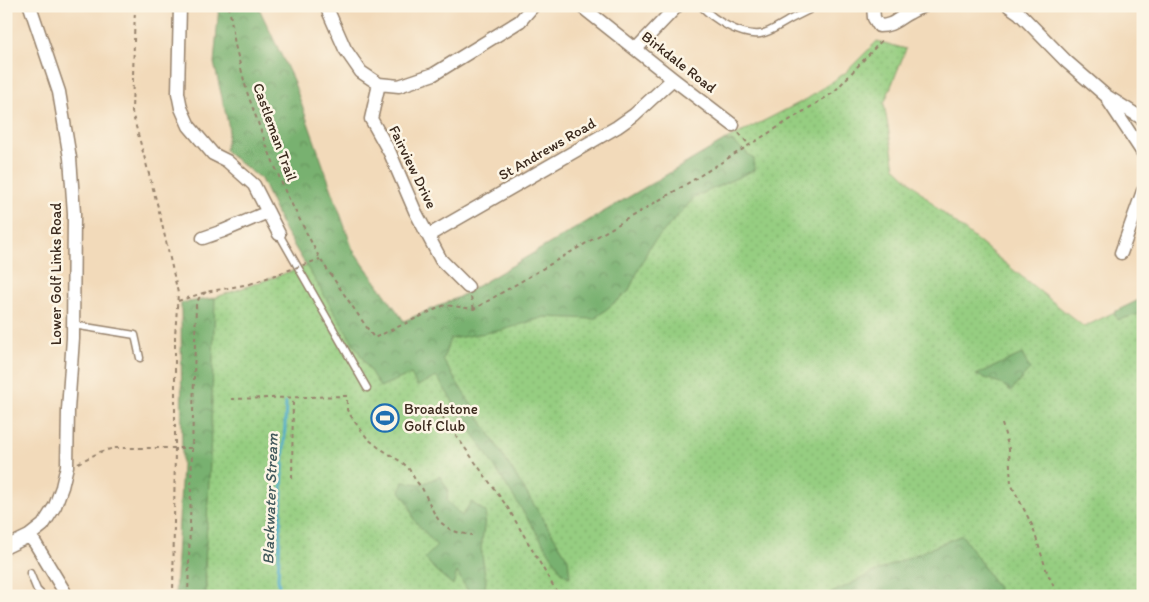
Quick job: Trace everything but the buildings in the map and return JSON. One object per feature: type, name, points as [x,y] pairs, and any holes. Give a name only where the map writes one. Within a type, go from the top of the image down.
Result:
[{"type":"street","name":"Lower Golf Links Road","points":[[6,547],[29,536],[43,525],[55,506],[62,487],[66,466],[73,325],[74,213],[70,158],[59,92],[30,6]]},
{"type":"street","points":[[180,6],[178,93],[181,108],[189,126],[213,154],[227,161],[254,185],[279,234]]},
{"type":"street","points":[[326,6],[345,49],[361,72],[379,84],[399,86],[434,74],[520,21],[533,6]]},
{"type":"street","name":"Birkdale Road","points":[[580,6],[733,126]]},
{"type":"street","points":[[636,49],[677,6]]},
{"type":"street","points":[[873,6],[874,18],[879,26],[893,24],[907,14],[924,6]]},
{"type":"street","points":[[1009,6],[1066,61],[1106,96],[1141,115]]},
{"type":"street","name":"St Andrews Road","points":[[429,235],[617,128],[640,110],[673,79]]},
{"type":"street","name":"Fairview Drive","points":[[379,84],[371,119],[390,153],[415,211],[441,260],[468,287]]},
{"type":"street","points":[[1106,96],[1143,153]]},
{"type":"street","points":[[1121,253],[1143,191]]},
{"type":"street","points":[[203,238],[268,212]]},
{"type":"street","points":[[29,536],[64,591],[65,596]]},
{"type":"lane","points":[[701,6],[720,22],[732,28],[748,33],[761,34],[780,26],[809,10],[812,6]]},
{"type":"lane","points":[[279,234],[367,388]]},
{"type":"lane","points":[[73,325],[134,335],[140,358]]},
{"type":"lane","points":[[30,573],[37,590],[43,596]]},
{"type":"path","points":[[135,6],[132,112],[158,207],[178,293],[175,336],[173,596]]},
{"type":"path","name":"Castleman Trail","points":[[229,6],[235,45],[247,92],[285,191],[320,259],[374,338],[445,305],[474,309],[685,185],[749,145]]},
{"type":"path","points":[[733,126],[749,145],[833,93],[884,38]]},
{"type":"path","points":[[178,301],[206,292],[250,284],[320,259]]},
{"type":"path","points":[[188,596],[196,305],[198,298],[206,292]]},
{"type":"path","points":[[231,399],[347,396],[347,410],[355,422],[368,438],[409,469],[422,488],[440,522],[451,530],[472,534]]},
{"type":"path","points":[[292,478],[293,398]]},
{"type":"path","points":[[437,409],[508,508],[559,596]]},
{"type":"path","points":[[1002,424],[1009,449],[1011,484],[1032,525],[1047,572],[1058,595]]},
{"type":"path","points":[[66,466],[73,465],[100,452],[114,448],[192,448]]},
{"type":"green space","points":[[219,6],[258,6],[293,80],[353,250],[404,321],[459,297],[724,141],[732,141],[754,159],[754,170],[695,197],[650,246],[628,292],[594,319],[545,317],[503,330],[450,339],[443,360],[568,559],[570,577],[563,574],[437,377],[417,386],[411,374],[380,387],[285,231],[261,179],[225,151],[229,128],[214,63]]},
{"type":"green space","points":[[877,41],[906,49],[884,104],[895,167],[938,209],[1084,327],[1143,298],[1143,596],[206,596],[202,302],[353,250],[404,321],[459,297],[724,141],[807,99],[845,73]]},
{"type":"green space","points":[[215,298],[205,564],[206,596],[175,596],[182,465],[181,303]]},
{"type":"green space","points":[[1143,298],[1143,313],[1117,320],[1114,312]]},
{"type":"green space","points":[[1022,354],[1030,369],[1011,391],[1000,383],[976,375]]},
{"type":"green space","points":[[440,476],[448,490],[447,501],[462,516],[471,502],[486,512],[481,549],[486,581],[484,593],[469,593],[457,572],[453,585],[435,570],[425,558],[437,546],[414,520],[409,504],[400,491],[403,482],[422,484]]},
{"type":"green space","points":[[962,535],[998,588],[995,596],[826,596],[868,575]]},
{"type":"waterway","name":"Blackwater Stream","points":[[280,596],[278,578],[286,403]]},
{"type":"place","name":"Broadstone Golf Club","points":[[385,418]]}]
